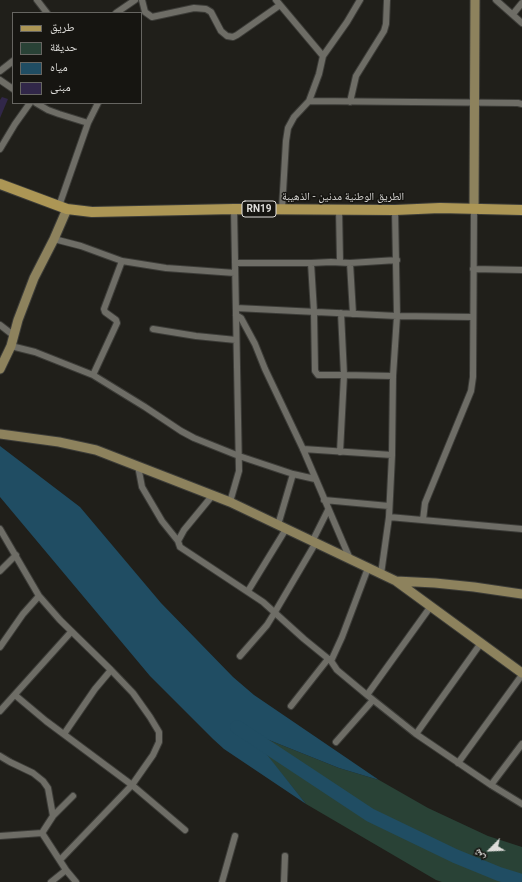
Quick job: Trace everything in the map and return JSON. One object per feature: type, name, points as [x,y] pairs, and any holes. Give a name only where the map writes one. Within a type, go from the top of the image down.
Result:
[{"type":"main road","name":"الطريق الوطنية مدنين - الذهيبة","points":[[0,184],[63,208],[92,212],[234,209],[395,210],[440,208],[522,210]]},
{"type":"street","points":[[37,0],[46,12]]},
{"type":"street","points":[[117,12],[135,0]]},
{"type":"street","points":[[142,0],[145,12],[152,17],[194,8],[206,8],[211,12],[221,31],[227,36],[233,37],[280,6]]},
{"type":"street","points":[[276,0],[323,56]]},
{"type":"street","points":[[282,209],[288,128],[294,117],[308,101],[320,74],[323,56],[347,22],[360,0]]},
{"type":"street","points":[[350,102],[356,76],[384,31],[386,24],[387,0]]},
{"type":"street","points":[[423,520],[425,503],[471,391],[473,377],[475,0]]},
{"type":"street","points":[[496,0],[522,23]]},
{"type":"street","points":[[513,14],[522,3]]},
{"type":"street","points":[[0,71],[12,62]]},
{"type":"street","points":[[0,80],[12,88]]},
{"type":"street","points":[[308,101],[522,104]]},
{"type":"street","points":[[0,149],[29,104]]},
{"type":"street","points":[[38,104],[48,110],[88,123]]},
{"type":"street","points":[[0,369],[11,346],[13,335],[34,278],[54,239],[88,123],[98,104]]},
{"type":"street","points":[[230,502],[239,471],[234,209]]},
{"type":"street","points":[[340,209],[340,262]]},
{"type":"street","points":[[381,574],[389,518],[392,455],[393,376],[397,316],[395,210]]},
{"type":"street","points":[[54,239],[81,246],[122,261],[166,268],[235,273]]},
{"type":"street","points":[[235,263],[350,263],[396,260]]},
{"type":"street","points":[[93,375],[117,323],[116,320],[105,312],[104,309],[122,261]]},
{"type":"street","points":[[311,263],[315,371],[318,375],[393,376]]},
{"type":"street","points":[[350,263],[353,314]]},
{"type":"street","points":[[473,269],[522,270]]},
{"type":"street","points":[[236,308],[397,316],[473,317]]},
{"type":"street","points":[[340,452],[344,375],[341,313]]},
{"type":"street","points":[[236,315],[242,318],[247,327],[283,410],[303,450],[350,559]]},
{"type":"street","points":[[0,325],[13,335]]},
{"type":"street","points":[[153,329],[196,336],[236,340]]},
{"type":"street","points":[[11,346],[35,352],[93,375],[181,431],[239,456],[292,474],[315,479]]},
{"type":"street","points":[[0,434],[59,442],[96,450],[230,502],[396,581],[431,606],[522,674],[458,763]]},
{"type":"street","points":[[303,450],[392,455]]},
{"type":"street","points":[[138,466],[142,487],[162,521],[178,541],[180,547],[248,591],[276,612],[288,625],[329,660],[337,670],[416,734],[491,785],[522,804]]},
{"type":"street","points":[[248,591],[282,526],[292,474]]},
{"type":"street","points":[[178,541],[184,530],[212,496]]},
{"type":"street","points":[[324,500],[389,506]]},
{"type":"street","points":[[240,656],[267,625],[276,612],[314,543],[328,510]]},
{"type":"street","points":[[389,518],[522,528]]},
{"type":"street","points":[[0,529],[39,596],[71,632],[111,670],[133,694],[159,732],[159,742],[132,785],[60,860]]},
{"type":"street","points":[[0,571],[16,555]]},
{"type":"street","points":[[291,706],[329,660],[342,637],[368,568]]},
{"type":"street","points":[[396,581],[474,587],[522,594]]},
{"type":"street","points":[[0,646],[22,614],[39,596]]},
{"type":"street","points":[[367,695],[431,606]]},
{"type":"street","points":[[0,711],[71,632]]},
{"type":"street","points":[[416,734],[481,643]]},
{"type":"street","points":[[64,734],[95,689],[111,670]]},
{"type":"street","points":[[15,695],[46,721],[132,785],[185,830]]},
{"type":"street","points":[[336,742],[374,700]]},
{"type":"street","points":[[491,785],[522,744]]},
{"type":"street","points":[[0,756],[33,773],[43,781],[48,788],[53,816]]},
{"type":"street","points":[[42,833],[53,816],[73,796]]},
{"type":"street","points":[[42,833],[66,870],[76,882]]},
{"type":"street","points":[[0,836],[42,833]]},
{"type":"street","points":[[222,882],[236,836]]},
{"type":"street","points":[[284,882],[285,856]]},
{"type":"street","points":[[51,882],[66,870]]},
{"type":"green space","points":[[252,737],[269,740],[339,768],[379,780],[428,808],[488,836],[522,847],[522,882],[442,882],[436,880],[306,804]]},
{"type":"water","points":[[0,446],[80,507],[161,603],[233,677],[254,695],[379,780],[339,768],[269,740],[253,737],[306,804],[224,749],[150,676],[0,497]]},
{"type":"building","points":[[2,97],[8,99],[0,118],[0,100]]},
{"type":"waterway","points":[[237,727],[370,815],[455,856],[499,874],[522,881]]}]
